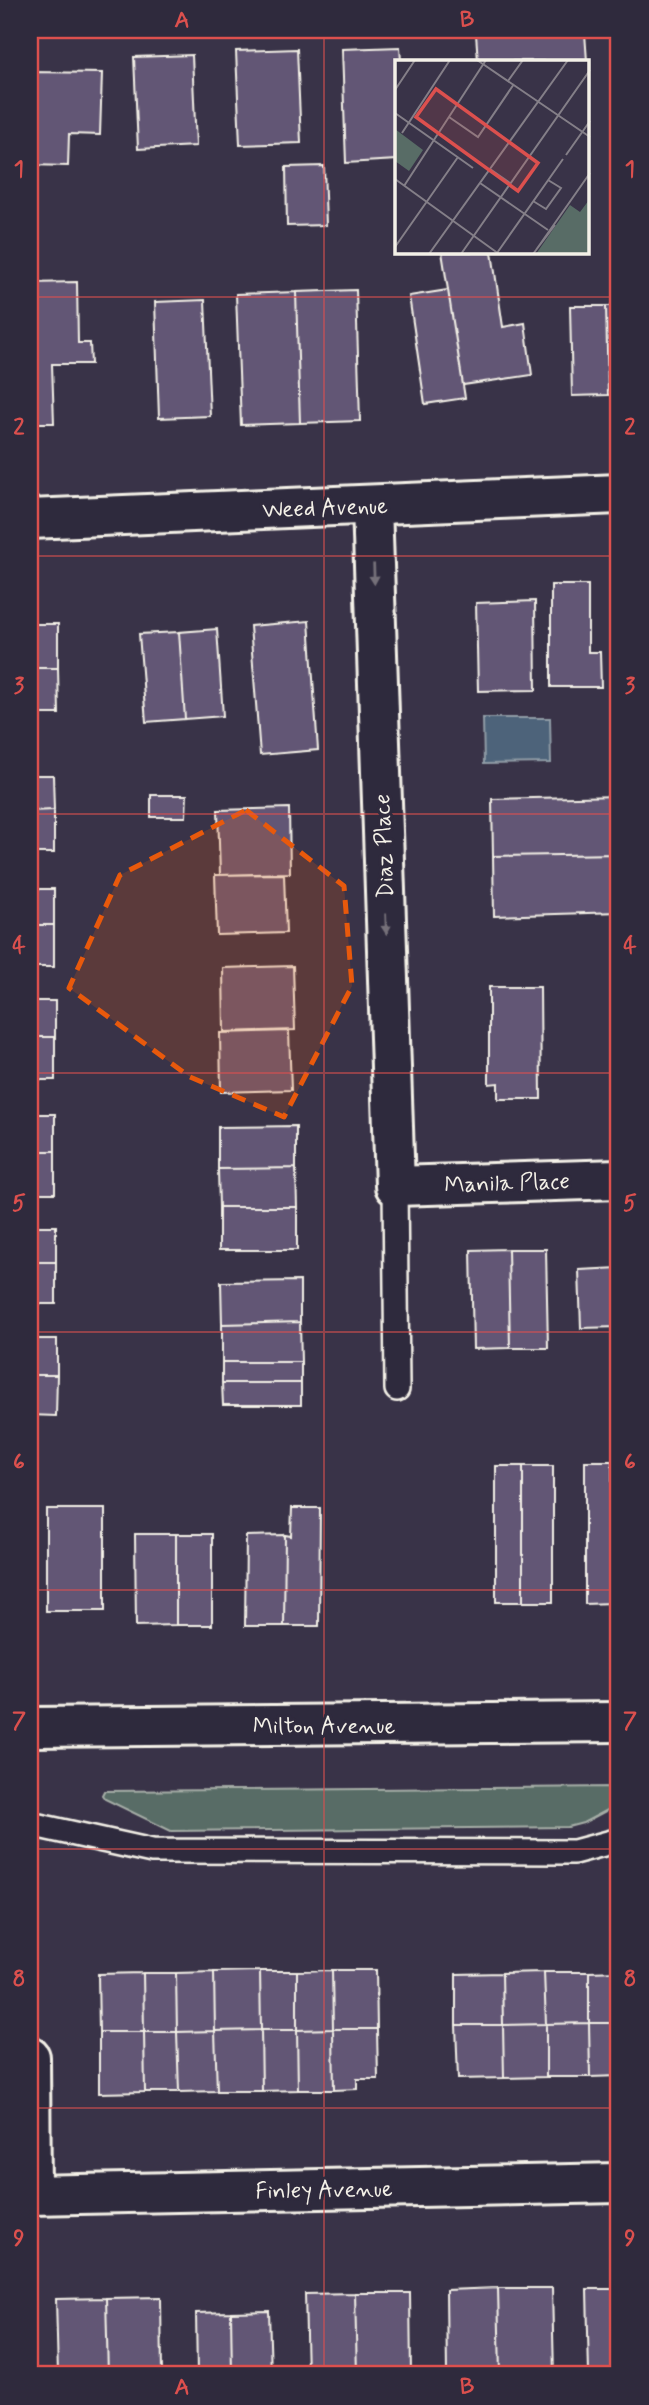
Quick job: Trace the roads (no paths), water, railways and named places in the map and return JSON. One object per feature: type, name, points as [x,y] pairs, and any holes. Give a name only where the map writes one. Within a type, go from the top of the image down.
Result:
[{"type":"street","name":"Weed Avenue","points":[[30,519],[619,494]]},
{"type":"street","name":"Diaz Place","points":[[372,506],[395,1186]]},
{"type":"street","name":"Manila Place","points":[[395,1186],[619,1179]]},
{"type":"street","name":"Milton Avenue","points":[[30,1727],[619,1723]]},
{"type":"street","points":[[30,2057],[31,2195]]},
{"type":"street","name":"Finley Avenue","points":[[31,2195],[619,2183]]},
{"type":"lane","points":[[395,1186],[397,1389]]},
{"type":"lane","points":[[30,1824],[152,1851],[574,1852],[619,1840]]},
{"type":"water","points":[[483,718],[550,718],[551,763],[484,764]]}]
